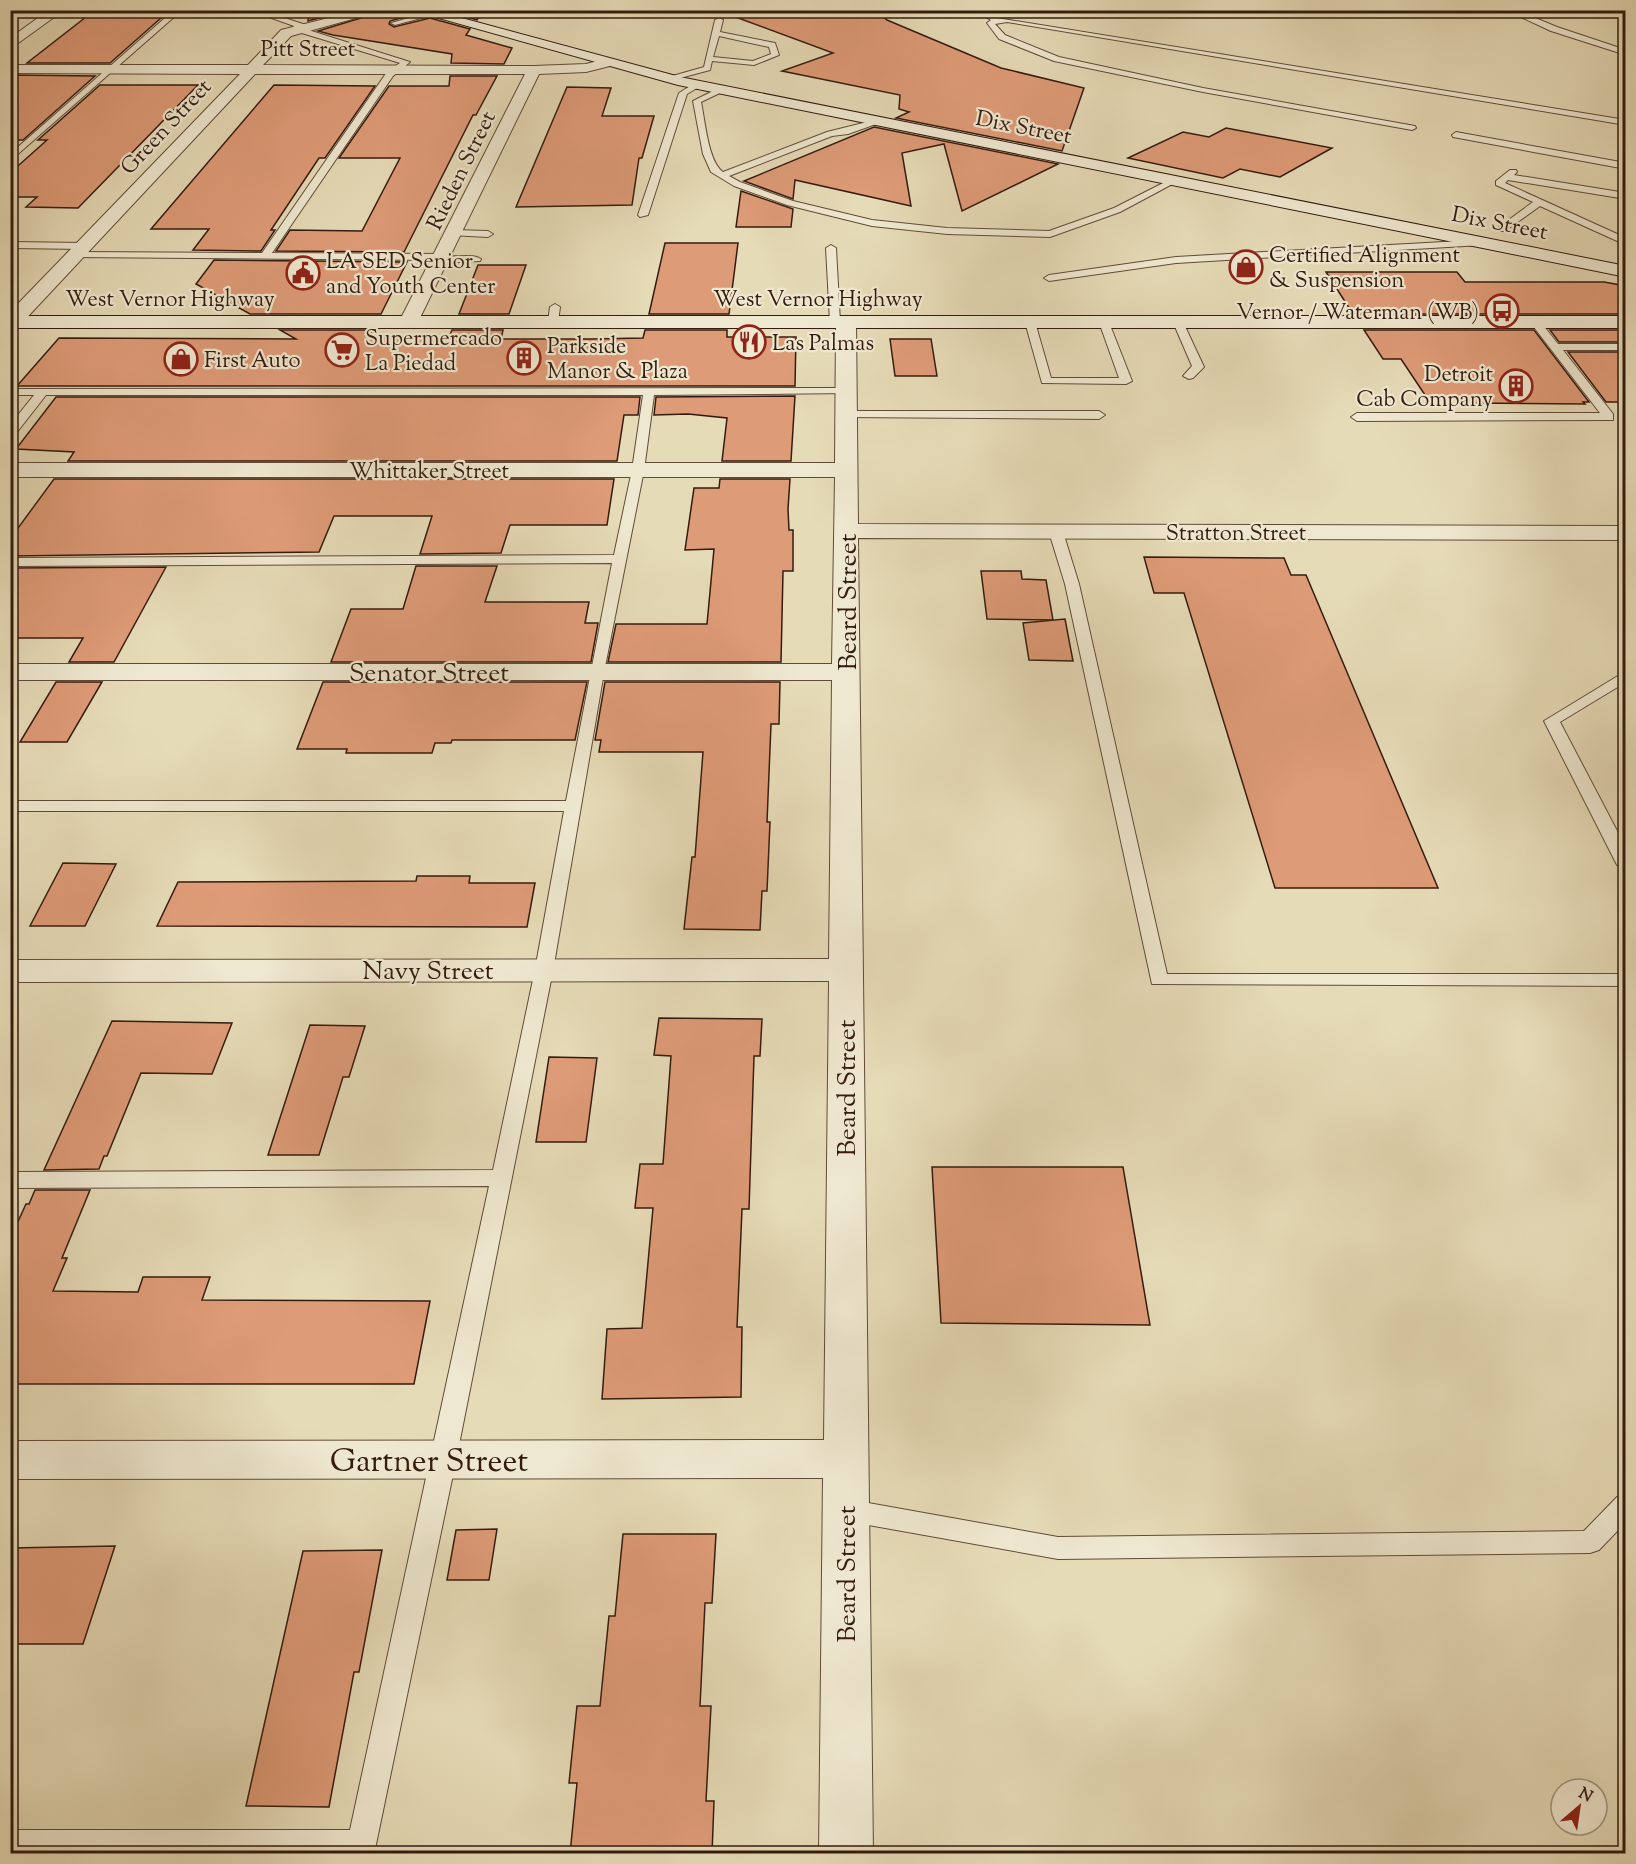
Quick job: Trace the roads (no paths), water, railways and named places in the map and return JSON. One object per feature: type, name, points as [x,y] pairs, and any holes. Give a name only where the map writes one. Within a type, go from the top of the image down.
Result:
[{"type":"street","points":[[10,45],[58,10]]},
{"type":"street","name":"Green Street","points":[[11,322],[286,33],[379,10]]},
{"type":"street","name":"Dix Street","points":[[416,10],[605,63],[698,85],[1626,272]]},
{"type":"street","name":"Pitt Street","points":[[10,69],[534,70],[586,68],[605,63]]},
{"type":"street","name":"Rieden Street","points":[[409,322],[534,70]]},
{"type":"street","name":"West Vernor Highway","points":[[11,322],[409,322],[554,314],[840,322],[1626,322]]},
{"type":"street","name":"Beard Street","points":[[840,322],[847,403],[848,470],[846,1854]]},
{"type":"street","name":"Whittaker Street","points":[[10,471],[848,470]]},
{"type":"street","name":"Stratton Street","points":[[847,531],[1626,533]]},
{"type":"street","name":"Senator Street","points":[[10,672],[847,672]]},
{"type":"street","name":"Navy Street","points":[[10,971],[846,970]]},
{"type":"street","name":"Gartner Street","points":[[10,1460],[847,1460]]},
{"type":"lane","points":[[10,159],[179,10]]},
{"type":"lane","points":[[252,10],[299,28],[406,62],[390,74],[265,256]]},
{"type":"lane","points":[[977,10],[996,20],[1626,123]]},
{"type":"lane","points":[[1509,10],[1554,29],[1626,53]]},
{"type":"lane","points":[[394,23],[430,14]]},
{"type":"lane","points":[[672,79],[707,68],[719,20]]},
{"type":"lane","points":[[996,20],[991,23],[1002,37],[1057,60],[1203,90],[1412,128]]},
{"type":"lane","points":[[710,59],[754,63],[775,55],[771,45],[716,33]]},
{"type":"lane","points":[[643,215],[683,93],[698,85]]},
{"type":"lane","points":[[721,89],[697,101],[707,154],[714,170],[737,184],[790,204],[872,223],[947,231],[1050,234],[1117,210],[1173,181]]},
{"type":"lane","points":[[723,175],[830,134],[846,132],[876,121]]},
{"type":"lane","points":[[1456,135],[1626,166]]},
{"type":"lane","points":[[1626,196],[1510,174],[1499,183],[1626,242]]},
{"type":"lane","points":[[1502,229],[1539,202]]},
{"type":"lane","points":[[453,233],[488,234]]},
{"type":"lane","points":[[1049,278],[1176,260],[1479,243]]},
{"type":"lane","points":[[10,245],[80,250],[265,256],[476,260]]},
{"type":"lane","points":[[831,248],[840,322]]},
{"type":"lane","points":[[1030,322],[1046,381],[1126,381],[1104,322]]},
{"type":"lane","points":[[1178,322],[1198,367],[1189,376]]},
{"type":"lane","points":[[1358,417],[1609,417],[1535,322]]},
{"type":"lane","points":[[1554,347],[1626,347]]},
{"type":"lane","points":[[10,392],[649,392],[1099,415]]},
{"type":"lane","points":[[10,433],[43,392]]},
{"type":"lane","points":[[10,1844],[360,1849],[444,1460],[544,970],[597,672],[638,470],[649,392]]},
{"type":"lane","points":[[1056,532],[1072,584],[1159,980],[1626,980]]},
{"type":"lane","points":[[10,562],[620,559]]},
{"type":"lane","points":[[1626,675],[1552,721],[1626,865]]},
{"type":"lane","points":[[10,806],[573,806]]},
{"type":"lane","points":[[10,1180],[502,1178]]},
{"type":"lane","points":[[846,1510],[1058,1548],[1590,1542],[1626,1504]]},
{"type":"place","name":"Certified Alignment & Suspension","points":[[1246,267]]},
{"type":"place","name":"LA SED Senior and Youth Center","points":[[303,273]]},
{"type":"place","name":"Vernor / Waterman (WB)","points":[[1502,311]]},
{"type":"place","name":"Las Palmas","points":[[749,342]]},
{"type":"place","name":"Supermercado La Piedad","points":[[342,350]]},
{"type":"place","name":"Parkside Manor & Plaza","points":[[524,358]]},
{"type":"place","name":"First Auto","points":[[181,359]]},
{"type":"place","name":"Detroit Cab Company","points":[[1516,386]]}]
